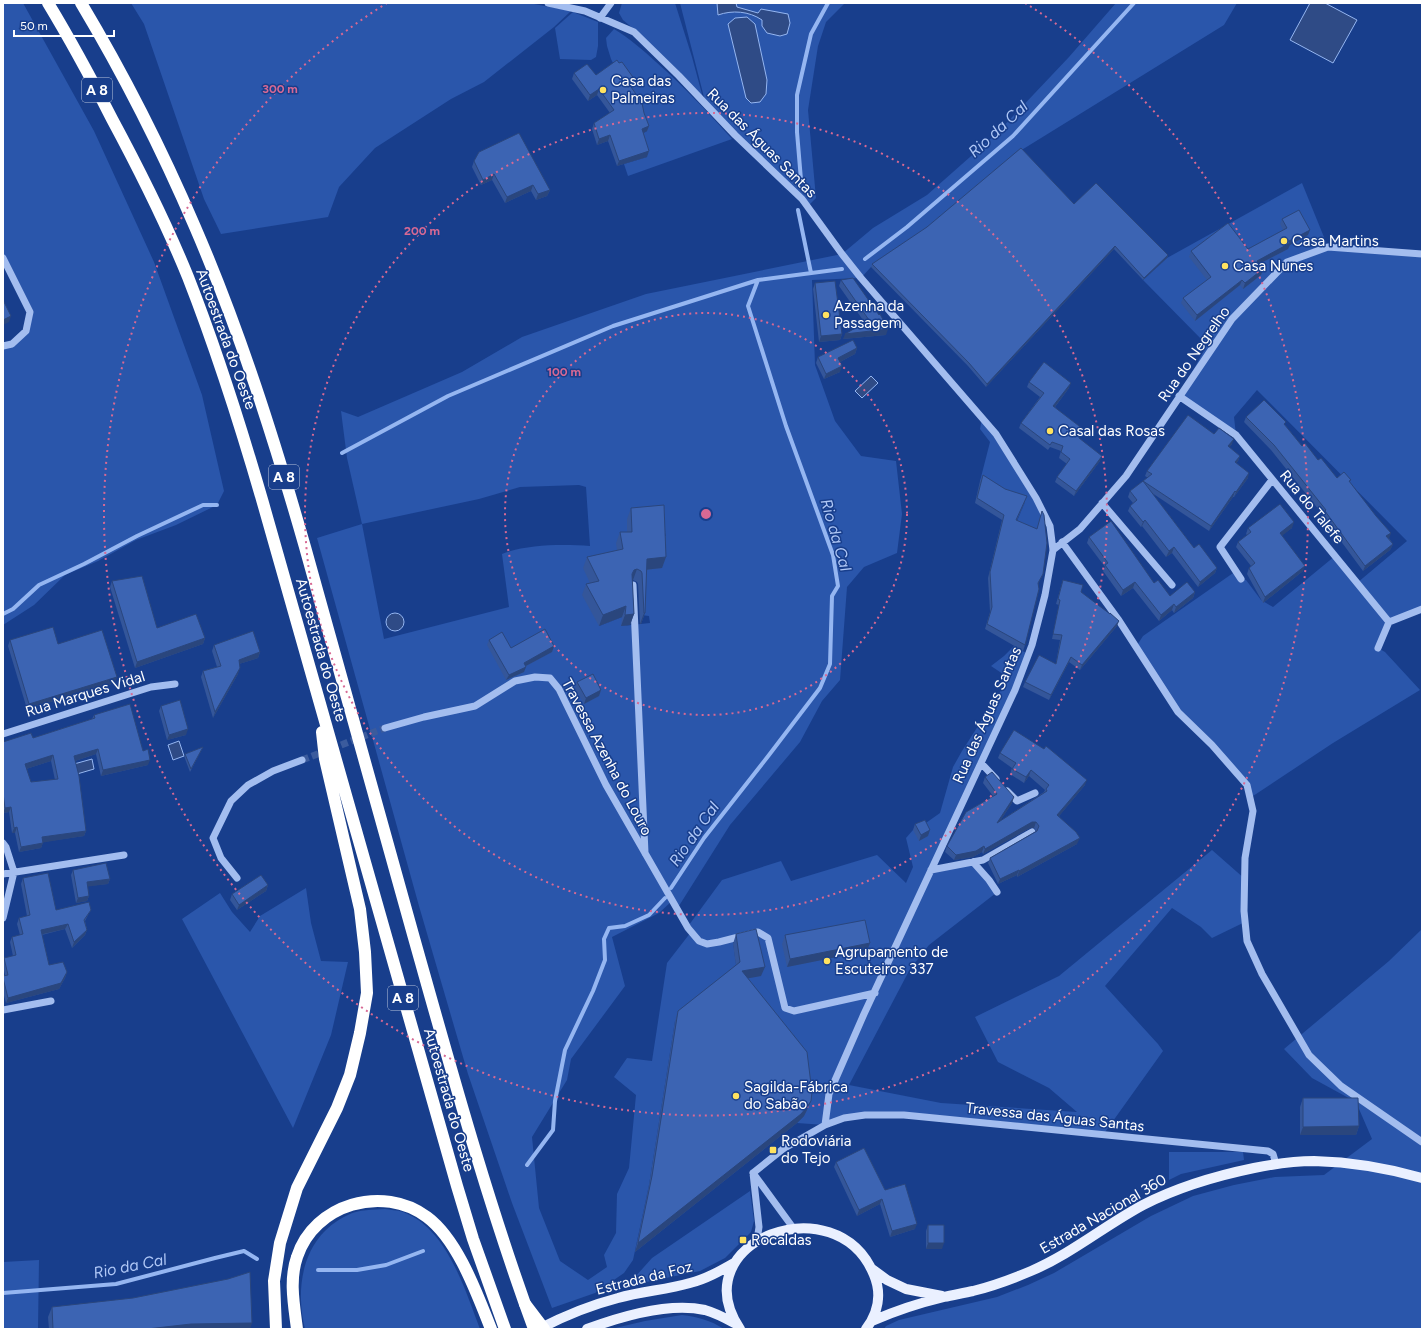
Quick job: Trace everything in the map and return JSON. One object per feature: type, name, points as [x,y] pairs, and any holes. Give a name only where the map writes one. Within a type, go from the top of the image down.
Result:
[{"type":"highway","name":"Autoestrada do Oeste","points":[[48,3],[73,44],[144,179],[208,329],[243,436],[457,1186],[505,1329]]},
{"type":"highway","name":"Autoestrada do Oeste","points":[[81,3],[125,82],[172,175],[216,280],[255,385],[303,540],[460,1101],[512,1268],[534,1329]]},
{"type":"highway","points":[[276,1329],[274,1281],[280,1243],[297,1188],[337,1108],[350,1075],[360,1034],[366,993],[366,952],[362,923],[325,760],[319,701]]},
{"type":"highway","points":[[297,1329],[292,1283],[293,1269],[303,1242],[313,1229],[325,1218],[341,1208],[366,1201],[386,1201],[415,1209],[428,1217],[440,1229],[458,1255],[491,1329]]},
{"type":"highway","points":[[525,1304],[544,1329]]},
{"type":"main road","name":"Estrada Nacional 360","points":[[869,1325],[904,1308],[944,1297],[987,1288],[1032,1271],[1056,1259],[1137,1209],[1180,1188],[1216,1176],[1276,1164],[1314,1161],[1384,1169],[1422,1178]]},
{"type":"main road","points":[[738,1326],[729,1309],[727,1295],[728,1280],[734,1263],[741,1253],[757,1240],[781,1230],[794,1228],[823,1231],[835,1234],[848,1241],[858,1250],[872,1269],[877,1281],[879,1293],[877,1306],[869,1325]]},
{"type":"main road","name":"Estrada da Foz","points":[[538,1329],[601,1303],[640,1292],[671,1288],[690,1283],[710,1276],[734,1263]]},
{"type":"main road","name":"Estrada Nacional 360","points":[[872,1269],[887,1280],[906,1289],[944,1297]]},
{"type":"main road","points":[[587,1329],[626,1317],[672,1308],[706,1310],[738,1326]]},
{"type":"street","name":"Rua das Águas Santas","points":[[548,3],[585,12],[634,32],[679,76],[735,135],[802,199],[861,278],[996,434],[1036,498],[1050,526],[1053,550],[1046,596],[1032,645],[1015,690],[864,1014],[829,1094],[825,1125]]},
{"type":"street","points":[[600,18],[611,3]]},
{"type":"street","name":"Rua do Negrelho","points":[[1053,550],[1080,529],[1126,476],[1232,319],[1287,262],[1328,247],[1422,254]]},
{"type":"street","points":[[3,258],[30,312],[26,331],[12,344],[3,346]]},
{"type":"street","name":"Rua do Talefe","points":[[1179,396],[1236,435],[1389,622]]},
{"type":"street","points":[[1241,579],[1220,547],[1272,480]]},
{"type":"street","points":[[1102,503],[1172,585]]},
{"type":"street","points":[[1062,542],[1118,618],[1178,712],[1212,745],[1247,785],[1253,811],[1245,858],[1244,911],[1247,941],[1262,974],[1309,1055],[1341,1086],[1422,1142]]},
{"type":"street","points":[[633,586],[646,856],[688,928],[699,941],[707,944],[758,932],[768,938],[785,1008],[794,1011],[875,993]]},
{"type":"street","points":[[1378,648],[1389,622],[1422,609]]},
{"type":"street","name":"Travessa Azenha do Louro","points":[[385,728],[424,717],[475,706],[515,681],[535,677],[550,678],[560,689],[606,785],[646,856]]},
{"type":"street","name":"Rua Marques Vidal","points":[[3,734],[151,687],[175,684]]},
{"type":"street","points":[[238,878],[221,858],[213,838],[231,801],[248,785],[272,771],[302,760]]},
{"type":"street","points":[[981,764],[999,781]]},
{"type":"street","points":[[1004,787],[1017,802],[1034,793]]},
{"type":"street","points":[[931,870],[983,860],[1032,832]]},
{"type":"street","points":[[3,843],[6,847],[14,872],[3,918]]},
{"type":"street","points":[[3,874],[124,855]]},
{"type":"street","points":[[973,862],[989,880],[997,892]]},
{"type":"street","points":[[3,1010],[51,1001]]},
{"type":"street","name":"Travessa das Águas Santas","points":[[825,1125],[844,1118],[866,1115],[904,1115],[1268,1151],[1273,1154],[1276,1164]]},
{"type":"street","points":[[753,1173],[783,1149],[825,1125]]},
{"type":"street","points":[[753,1173],[794,1228]]},
{"type":"street","points":[[753,1173],[759,1227],[757,1240]]},
{"type":"shaded area","points":[[3,3],[23,3],[94,131],[154,262],[202,395],[224,491],[217,505],[176,525],[136,540],[98,561],[65,575],[34,605],[3,625],[3,346],[26,331],[30,312],[3,258]]},
{"type":"shaded area","points":[[131,3],[529,3],[571,11],[554,27],[484,82],[451,99],[375,148],[339,187],[328,217],[221,234],[204,199],[144,24]]},
{"type":"shaded area","points":[[622,3],[675,3],[703,98],[635,30],[623,20],[619,13]]},
{"type":"shaded area","points":[[680,3],[845,3],[826,22],[818,46],[808,110],[816,198],[807,207],[706,105]]},
{"type":"shaded area","points":[[717,3],[736,3],[737,7],[758,13],[761,9],[788,14],[790,23],[787,34],[780,36],[767,33],[762,26],[762,20],[746,13],[729,12],[718,15]]},
{"type":"shaded area","points":[[1116,3],[1237,3],[1224,25],[1020,151],[926,230],[871,267],[861,278],[812,280],[815,365],[835,421],[861,456],[896,461],[902,514],[897,553],[864,567],[847,587],[840,680],[822,701],[800,742],[730,825],[677,909],[672,901],[659,913],[612,937],[625,986],[571,1059],[567,1080],[532,1137],[539,1208],[560,1261],[588,1280],[607,1267],[604,1255],[616,1233],[617,1194],[629,1168],[636,1095],[614,1077],[627,1058],[652,1061],[667,963],[691,932],[689,925],[722,880],[781,861],[791,881],[877,855],[906,883],[913,867],[906,838],[913,830],[940,813],[953,767],[1009,678],[991,666],[1014,646],[1028,654],[931,869],[973,862],[996,893],[929,945],[910,969],[849,1085],[941,1103],[1077,1112],[1049,1088],[998,1062],[975,1017],[1059,976],[1212,850],[1245,879],[1245,922],[1212,938],[1201,927],[1172,908],[1105,986],[1163,1051],[1103,1135],[865,1115],[825,1125],[797,1123],[804,1116],[739,980],[753,938],[733,942],[737,972],[675,1021],[649,1185],[633,1260],[624,1273],[595,1293],[552,1308],[512,1203],[468,1074],[419,906],[317,538],[362,524],[347,458],[341,411],[358,417],[462,372],[522,337],[646,294],[842,254],[873,228],[927,195],[996,134],[1069,57]],"holes":[[[579,485],[586,487],[590,546],[557,545],[522,548],[502,554],[509,607],[384,639],[362,524],[479,499],[520,487]],[[660,517],[666,536],[660,534],[643,570],[641,615],[649,616],[650,623],[622,626],[622,617],[599,626],[595,592],[619,560],[628,543]]]},
{"type":"shaded area","points":[[1310,3],[1325,3],[1357,20],[1333,63],[1290,40]]},
{"type":"shaded area","points":[[573,12],[598,22],[598,46],[596,57],[591,60],[560,59],[555,28]]},
{"type":"shaded area","points":[[747,17],[755,24],[767,80],[766,94],[760,102],[751,103],[746,98],[728,24],[735,18]]},
{"type":"shaded area","points":[[614,29],[636,44],[666,71],[695,99],[732,139],[628,176],[624,164],[647,157],[640,135],[647,131],[611,59],[606,38]]},
{"type":"shaded area","points":[[1302,183],[1328,247],[1422,254],[1422,609],[1389,622],[1378,648],[1385,652],[1420,690],[1333,743],[1250,798],[1247,785],[1178,712],[1136,647],[1143,636],[1236,571],[1241,579],[1246,580],[1261,600],[1273,607],[1335,556],[1357,583],[1407,541],[1257,390],[1234,417],[1236,435],[1179,396],[1207,345],[1143,280],[1167,258]]},
{"type":"shaded area","points":[[871,376],[878,383],[862,398],[855,391]]},
{"type":"shaded area","points":[[982,418],[1049,524],[1042,526],[1035,534],[1015,526],[1025,502],[1003,495],[980,481],[990,442],[980,429]]},
{"type":"shaded area","points":[[395,613],[401,616],[404,622],[401,628],[395,631],[389,628],[386,622],[389,616]]},
{"type":"shaded area","points":[[179,741],[184,756],[173,760],[168,745]]},
{"type":"shaded area","points":[[92,759],[94,769],[77,774],[74,764]]},
{"type":"shaded area","points":[[306,888],[311,923],[321,961],[348,962],[331,1035],[293,1128],[182,919],[220,893],[232,912],[250,932],[260,916]]},
{"type":"shaded area","points":[[1422,929],[1422,1329],[884,1329],[886,1326],[899,1320],[997,1297],[1028,1285],[1054,1273],[1151,1216],[1193,1196],[1234,1185],[1275,1177],[1324,1175],[1372,1139],[1356,1102],[1312,1078],[1284,1049],[1389,961]]},
{"type":"shaded area","points":[[1169,1152],[1243,1152],[1244,1160],[1181,1174],[1169,1180]]},
{"type":"shaded area","points":[[750,1191],[754,1221],[751,1232],[725,1258],[700,1271],[627,1286],[652,1258]]},
{"type":"shaded area","points":[[385,1209],[403,1212],[418,1220],[443,1246],[461,1279],[480,1329],[305,1329],[302,1312],[302,1279],[312,1248],[321,1235],[333,1224],[348,1215],[361,1211]]},
{"type":"shaded area","points":[[39,1260],[38,1329],[3,1329],[3,1262]]},
{"type":"shaded area","points":[[682,1315],[704,1319],[724,1329],[611,1329],[645,1321]]},
{"type":"building","points":[[617,60],[619,63],[622,62],[635,80],[629,84],[642,103],[649,126],[642,129],[649,151],[619,161],[610,135],[599,139],[594,123],[614,110],[599,89],[590,95],[574,73],[587,64],[596,75]]},
{"type":"building","points":[[519,133],[550,190],[538,194],[533,185],[507,197],[494,174],[483,180],[474,161],[479,152]]},
{"type":"building","points":[[1021,148],[1074,204],[1096,183],[1168,255],[1144,278],[1115,246],[987,384],[969,363],[872,264],[927,227]]},
{"type":"building","name":"Casa Nunes","points":[[1299,210],[1310,230],[1257,261],[1263,269],[1245,283],[1242,280],[1197,315],[1183,298],[1211,277],[1191,251],[1228,223],[1248,249],[1287,228],[1282,219]]},
{"type":"building","points":[[853,278],[879,315],[880,314],[888,329],[845,334],[869,320],[841,280]]},
{"type":"building","points":[[835,281],[842,334],[821,336],[815,283]]},
{"type":"building","points":[[3,300],[11,316],[3,320]]},
{"type":"building","points":[[853,340],[857,348],[838,358],[842,366],[826,374],[818,357]]},
{"type":"building","name":"Casal das Rosas","points":[[1044,362],[1071,383],[1053,406],[1083,429],[1079,438],[1102,456],[1076,491],[1057,477],[1070,459],[1061,452],[1063,446],[1052,442],[1050,445],[1021,423],[1044,393],[1029,382]]},
{"type":"building","points":[[1264,400],[1286,422],[1284,424],[1302,446],[1305,443],[1318,460],[1321,458],[1337,478],[1344,472],[1351,480],[1349,481],[1391,533],[1386,536],[1393,544],[1365,566],[1325,511],[1326,510],[1274,445],[1246,417]]},
{"type":"building","points":[[1188,415],[1214,434],[1219,428],[1234,439],[1228,446],[1240,456],[1235,462],[1249,473],[1211,526],[1143,481],[1152,474],[1147,471]]},
{"type":"building","points":[[983,475],[1005,489],[1027,496],[1016,520],[1037,529],[1042,511],[1044,515],[1047,543],[1043,574],[1038,583],[1039,589],[1025,645],[987,624],[992,607],[990,572],[1004,515],[977,498]]},
{"type":"building","points":[[1143,481],[1194,548],[1199,544],[1217,568],[1200,582],[1174,547],[1169,551],[1145,520],[1143,522],[1130,506],[1137,500],[1130,491]]},
{"type":"building","points":[[1280,504],[1294,522],[1280,533],[1305,566],[1265,597],[1249,568],[1255,563],[1238,542],[1251,532],[1248,528]]},
{"type":"building","points":[[664,505],[666,557],[647,559],[645,613],[642,573],[637,569],[634,570],[632,574],[634,614],[625,615],[626,606],[603,615],[586,584],[599,581],[587,557],[623,549],[620,532],[632,532],[631,508]]},
{"type":"building","points":[[1111,521],[1154,583],[1158,580],[1170,596],[1187,582],[1195,592],[1176,607],[1174,604],[1161,615],[1135,582],[1123,590],[1105,565],[1108,563],[1089,537]]},
{"type":"building","points":[[142,576],[157,628],[196,614],[205,638],[137,662],[112,581]]},
{"type":"building","points":[[1063,580],[1083,585],[1081,592],[1119,621],[1082,665],[1071,657],[1051,695],[1025,682],[1039,655],[1056,664],[1062,635],[1053,634],[1060,600],[1058,599]]},
{"type":"building","points":[[53,627],[58,644],[102,630],[117,677],[29,704],[10,640]]},
{"type":"building","points":[[545,629],[554,646],[524,663],[526,667],[509,675],[489,640],[502,632],[511,648]]},
{"type":"building","points":[[253,631],[260,652],[239,660],[240,668],[215,712],[203,671],[221,666],[214,645]]},
{"type":"building","points":[[593,674],[601,690],[586,698],[577,682]]},
{"type":"building","points":[[180,700],[188,729],[169,735],[161,706]]},
{"type":"building","points":[[130,704],[143,751],[148,749],[150,760],[103,770],[98,749],[74,756],[79,776],[86,831],[42,837],[43,843],[21,847],[17,827],[14,828],[11,807],[5,808],[3,793],[3,742],[31,733],[33,738],[95,718],[94,715]],"holes":[[[53,755],[58,779],[31,782],[25,764]]]},
{"type":"building","points":[[1014,730],[1044,749],[1046,746],[1087,780],[1057,815],[1076,832],[1080,838],[1019,871],[1000,879],[990,858],[1037,831],[1039,826],[1036,822],[1032,822],[985,849],[984,846],[976,851],[956,855],[947,846],[966,812],[997,794],[985,777],[992,772],[1014,797],[997,823],[1047,791],[1046,789],[1049,785],[1031,770],[1026,777],[1012,769],[1016,763],[1000,753]]},
{"type":"building","points":[[203,747],[191,769],[185,754]]},
{"type":"building","points":[[925,820],[930,830],[921,835],[915,824]]},
{"type":"building","points":[[106,863],[110,879],[87,882],[89,896],[78,898],[73,870]]},
{"type":"building","points":[[48,873],[56,910],[89,902],[91,910],[84,920],[87,930],[74,942],[68,924],[41,930],[49,965],[63,962],[67,972],[61,983],[8,998],[3,978],[3,976],[8,975],[4,958],[16,955],[12,937],[23,934],[19,918],[30,915],[23,878]]},
{"type":"building","points":[[261,875],[268,885],[239,905],[232,894]]},
{"type":"building","points":[[865,920],[870,943],[790,959],[785,935]]},
{"type":"building","name":"Sagilda-Fábrica do Sabão","points":[[756,929],[765,967],[742,971],[807,1052],[812,1092],[811,1101],[801,1114],[638,1243],[652,1176],[678,1011],[740,962],[736,934]]},
{"type":"building","points":[[1303,1098],[1358,1098],[1359,1126],[1303,1127]]},
{"type":"building","points":[[864,1148],[885,1190],[905,1184],[917,1224],[892,1231],[882,1199],[859,1210],[836,1162]]},
{"type":"building","points":[[928,1225],[944,1225],[944,1243],[928,1243]]},
{"type":"building","points":[[250,1272],[252,1323],[191,1324],[147,1329],[53,1329],[52,1307],[133,1298],[228,1279]]},
{"type":"waterway","points":[[801,180],[797,132],[797,95],[811,34],[828,3]]},
{"type":"waterway","name":"Rio da Cal","points":[[865,259],[907,227],[1013,136],[1134,3]]},
{"type":"waterway","points":[[798,210],[811,273]]},
{"type":"waterway","name":"Rio da Cal","points":[[671,888],[704,838],[820,688],[830,664],[832,596],[838,586],[833,555],[786,426],[748,306],[758,280],[842,269]]},
{"type":"waterway","points":[[342,453],[448,396],[613,326],[758,280]]},
{"type":"waterway","points":[[3,614],[13,609],[39,585],[203,505],[217,505]]},
{"type":"waterway","name":"Rio da Cal","points":[[527,1165],[553,1130],[555,1101],[565,1050],[593,991],[605,960],[604,939],[609,928],[625,926],[649,915],[665,898]]},
{"type":"waterway","name":"Rio da Cal","points":[[3,1293],[116,1284],[244,1251],[257,1259]]},
{"type":"waterway","points":[[318,1270],[357,1270],[386,1265],[423,1251]]},
{"type":"tunnel","points":[[302,760],[385,728]]},
{"type":"place","name":"Casa das Palmeiras","points":[[603,90]]},
{"type":"place","name":"Casa Martins","points":[[1284,241]]},
{"type":"place","name":"Casa Nunes","points":[[1225,266]]},
{"type":"place","name":"Azenha da Passagem","points":[[826,315]]},
{"type":"place","name":"Casal das Rosas","points":[[1050,431]]},
{"type":"place","name":"Agrupamento de Escuteiros 337","points":[[827,961]]},
{"type":"place","name":"Sagilda-Fábrica do Sabão","points":[[736,1096]]},
{"type":"place","name":"Rodoviária do Tejo","points":[[773,1150]]},
{"type":"place","name":"Rocaldas","points":[[743,1240]]}]
